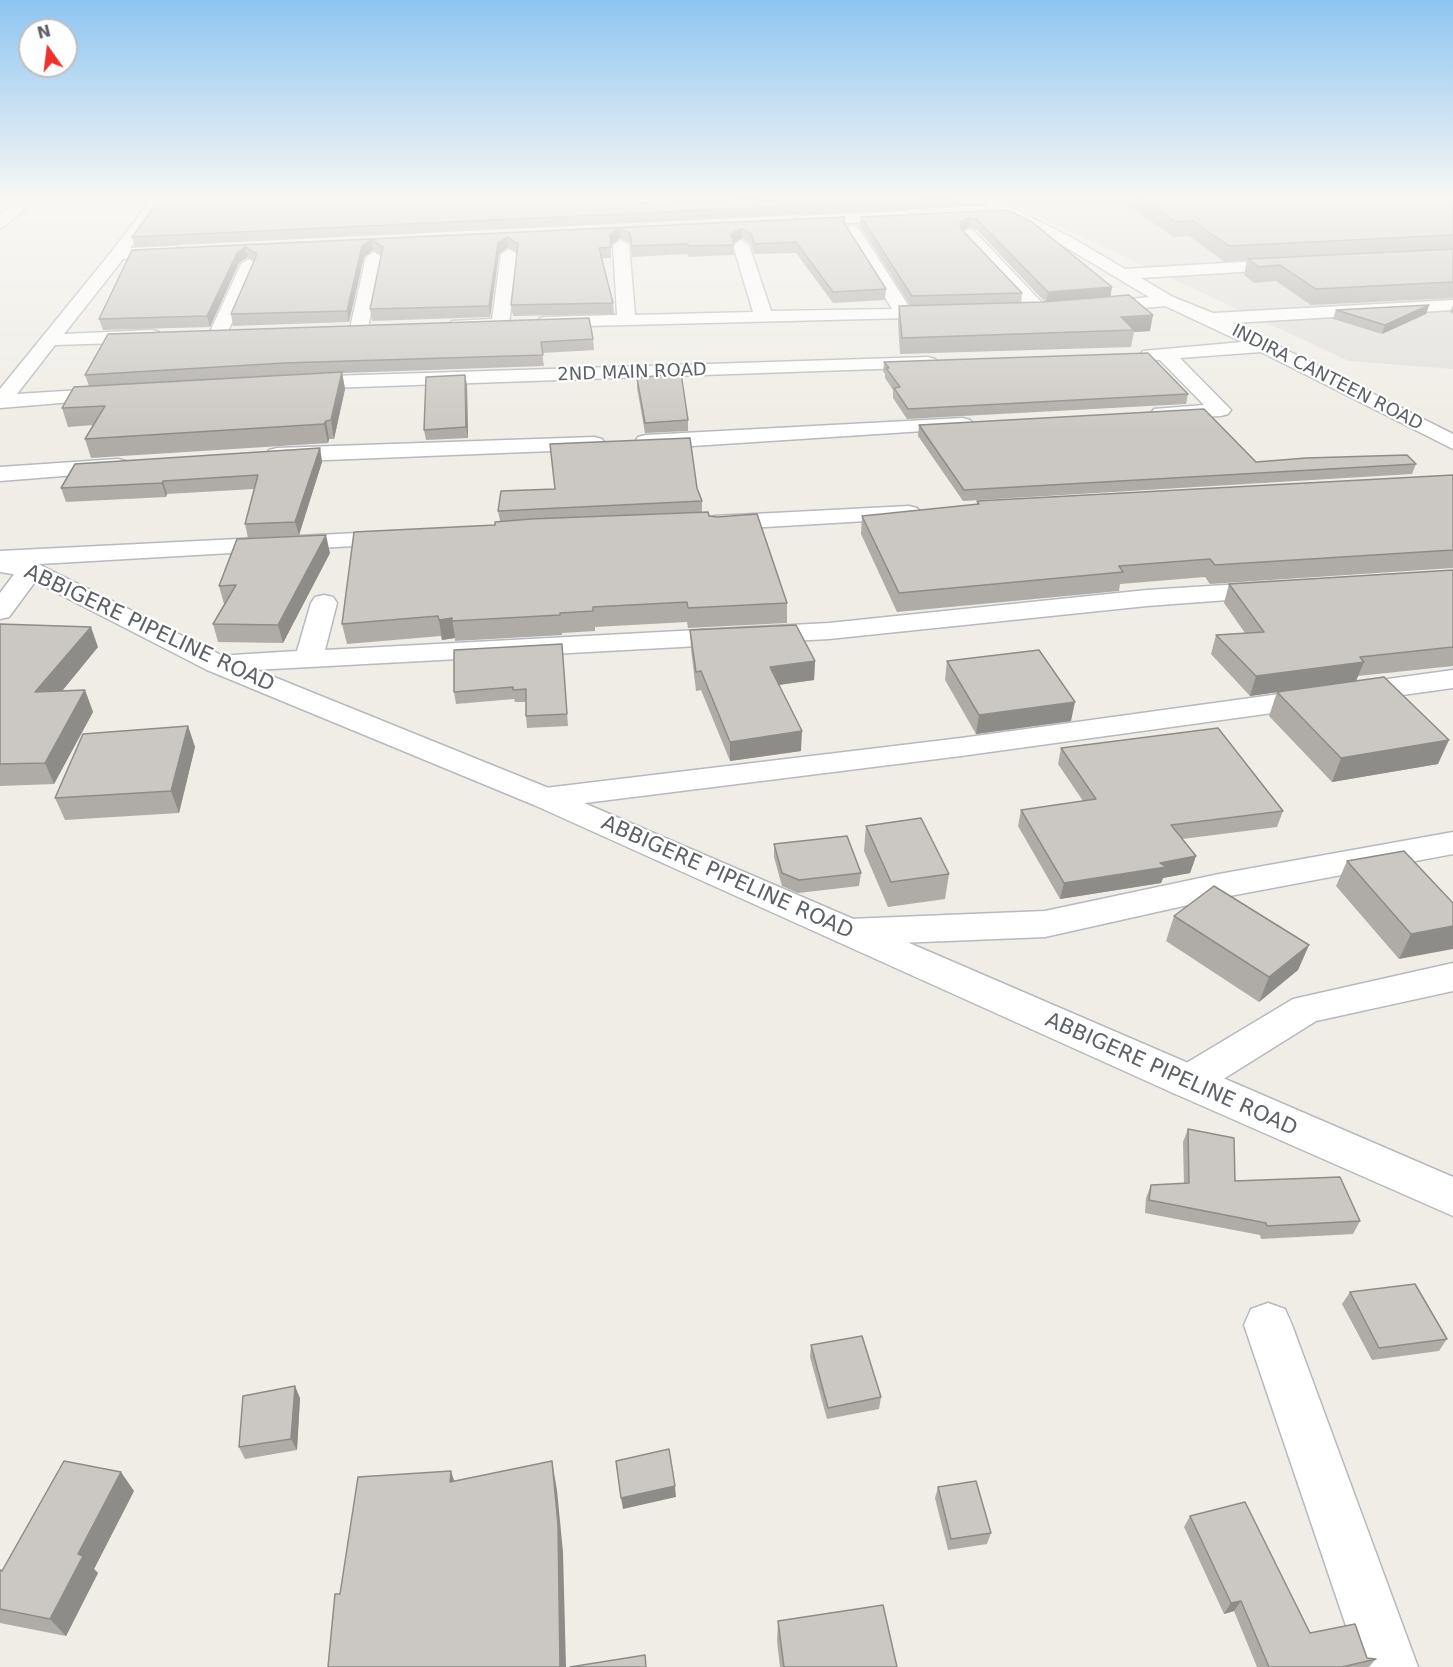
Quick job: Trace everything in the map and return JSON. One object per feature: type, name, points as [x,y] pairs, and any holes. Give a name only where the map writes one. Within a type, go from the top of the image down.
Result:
[{"type":"street","points":[[0,402],[101,275]]},
{"type":"street","points":[[218,334],[244,275]]},
{"type":"street","points":[[359,328],[367,275]]},
{"type":"street","points":[[500,324],[506,275]]},
{"type":"street","points":[[623,275],[626,320]]},
{"type":"street","points":[[750,275],[764,318]]},
{"type":"street","points":[[880,275],[904,313]]},
{"type":"street","points":[[1010,275],[1046,310],[1019,311]]},
{"type":"street","name":"INDIRA CANTEEN ROAD","points":[[1125,275],[1167,301],[1211,319],[1453,442]]},
{"type":"street","points":[[1076,309],[1167,301]]},
{"type":"street","points":[[1211,319],[1453,304]]},
{"type":"street","points":[[441,326],[956,312]]},
{"type":"street","points":[[335,329],[382,327]]},
{"type":"street","points":[[195,334],[241,333]]},
{"type":"street","points":[[49,340],[172,335]]},
{"type":"street","points":[[1129,356],[1264,346]]},
{"type":"street","points":[[1138,414],[1221,410],[1165,354]]},
{"type":"street","name":"2ND MAIN ROAD","points":[[275,384],[950,363]]},
{"type":"street","points":[[0,402],[132,393]]},
{"type":"street","points":[[251,457],[623,443],[984,423]]},
{"type":"street","points":[[0,474],[143,464]]},
{"type":"street","points":[[693,523],[934,512]]},
{"type":"street","points":[[0,560],[417,537]]},
{"type":"street","points":[[0,611],[16,567]]},
{"type":"street","name":"ABBIGERE PIPELINE ROAD","points":[[16,567],[218,664],[546,798],[1187,1082],[1453,1197]]},
{"type":"street","points":[[218,664],[830,631],[1147,598],[1301,588]]},
{"type":"street","points":[[308,660],[324,603]]},
{"type":"street","points":[[546,798],[961,747],[1453,679]]},
{"type":"street","points":[[849,933],[1046,924],[1218,886],[1453,843]]},
{"type":"street","points":[[1187,1082],[1306,1009],[1453,977]]},
{"type":"street","points":[[1268,1325],[1389,1667]]},
{"type":"shaded area","points":[[1163,275],[1453,275],[1453,369],[1349,361]]},
{"type":"building","points":[[120,275],[227,275],[207,316],[99,319]]},
{"type":"building","points":[[248,275],[355,275],[347,311],[231,314]]},
{"type":"building","points":[[377,275],[493,275],[489,306],[370,309]]},
{"type":"building","points":[[514,275],[606,275],[613,303],[511,305]]},
{"type":"building","points":[[820,275],[877,275],[886,289],[833,292]]},
{"type":"building","points":[[898,275],[1005,275],[1022,293],[912,296]]},
{"type":"building","points":[[1031,275],[1097,275],[1112,287],[1048,292]]},
{"type":"building","points":[[1295,275],[1453,275],[1453,282],[1316,289]]},
{"type":"building","points":[[1129,295],[1153,315],[1121,317],[1134,330],[902,338],[899,306],[1043,302]]},
{"type":"building","points":[[1429,305],[1385,325],[1336,310]]},
{"type":"building","points":[[589,318],[593,339],[541,342],[543,355],[284,363],[85,375],[108,334]]},
{"type":"building","points":[[1148,353],[1188,394],[908,409],[894,388],[900,387],[884,362]]},
{"type":"building","points":[[342,372],[331,420],[324,424],[85,439],[105,406],[62,408],[74,387]]},
{"type":"building","points":[[681,373],[688,420],[645,423],[637,378]]},
{"type":"building","points":[[465,375],[466,427],[424,430],[426,377]]},
{"type":"building","points":[[1204,409],[1256,462],[1407,455],[1416,464],[964,490],[919,425]]},
{"type":"building","points":[[690,438],[697,488],[702,501],[498,511],[501,491],[555,489],[550,444]]},
{"type":"building","points":[[320,448],[295,522],[245,524],[258,475],[61,488],[75,464]]},
{"type":"building","points":[[1453,475],[1453,550],[1215,565],[1210,559],[1119,566],[1123,572],[899,593],[862,516],[979,504],[977,501]]},
{"type":"building","points":[[708,512],[709,516],[717,517],[757,514],[787,603],[688,608],[687,602],[593,607],[593,611],[560,613],[560,615],[452,621],[452,618],[439,620],[438,616],[342,624],[354,532],[495,525],[495,522],[531,519]]},
{"type":"building","points":[[326,535],[278,625],[213,624],[236,585],[219,586],[237,539]]},
{"type":"building","points":[[1453,570],[1453,647],[1360,657],[1364,662],[1256,676],[1216,635],[1264,632],[1229,584]]},
{"type":"building","points":[[0,624],[91,627],[35,692],[85,690],[45,763],[0,764]]},
{"type":"building","points":[[796,625],[815,661],[770,667],[802,731],[730,742],[701,671],[696,672],[690,630]]},
{"type":"building","points":[[562,644],[567,714],[526,716],[526,689],[513,690],[513,687],[454,692],[454,650]]},
{"type":"building","points":[[1039,650],[1075,702],[979,715],[947,661]]},
{"type":"building","points":[[1384,677],[1449,740],[1341,758],[1277,692]]},
{"type":"building","points":[[188,726],[171,791],[55,798],[83,734]]},
{"type":"building","points":[[1218,728],[1283,811],[1171,825],[1196,856],[1160,863],[1166,867],[1064,883],[1021,810],[1096,799],[1061,748]]},
{"type":"building","points":[[921,818],[949,874],[891,882],[866,826]]},
{"type":"building","points":[[847,836],[861,873],[799,880],[782,873],[774,844]]},
{"type":"building","points":[[1404,851],[1453,903],[1453,926],[1411,934],[1347,861]]},
{"type":"building","points":[[1214,886],[1309,945],[1269,977],[1174,916]]},
{"type":"building","points":[[1188,1129],[1234,1138],[1235,1181],[1340,1177],[1360,1221],[1267,1226],[1266,1223],[1149,1200],[1151,1185],[1189,1183]]},
{"type":"building","points":[[1415,1284],[1447,1339],[1379,1348],[1350,1292]]},
{"type":"building","points":[[862,1336],[881,1397],[828,1408],[811,1345]]},
{"type":"building","points":[[295,1386],[291,1439],[239,1447],[243,1396]]},
{"type":"building","points":[[669,1449],[675,1486],[621,1498],[616,1461]]},
{"type":"building","points":[[64,1461],[121,1472],[78,1554],[83,1556],[50,1619],[0,1609],[0,1570],[2,1571]]},
{"type":"building","points":[[552,1461],[558,1525],[560,1667],[328,1667],[335,1594],[340,1594],[358,1477],[451,1471],[450,1482]]},
{"type":"building","points":[[976,1481],[991,1533],[951,1539],[938,1487]]},
{"type":"building","points":[[1245,1502],[1310,1633],[1355,1624],[1367,1658],[1376,1659],[1342,1667],[1269,1667],[1241,1601],[1231,1603],[1190,1516]]},
{"type":"building","points":[[883,1605],[897,1667],[784,1667],[778,1621]]},
{"type":"building","points":[[645,1655],[646,1667],[570,1667]]}]
